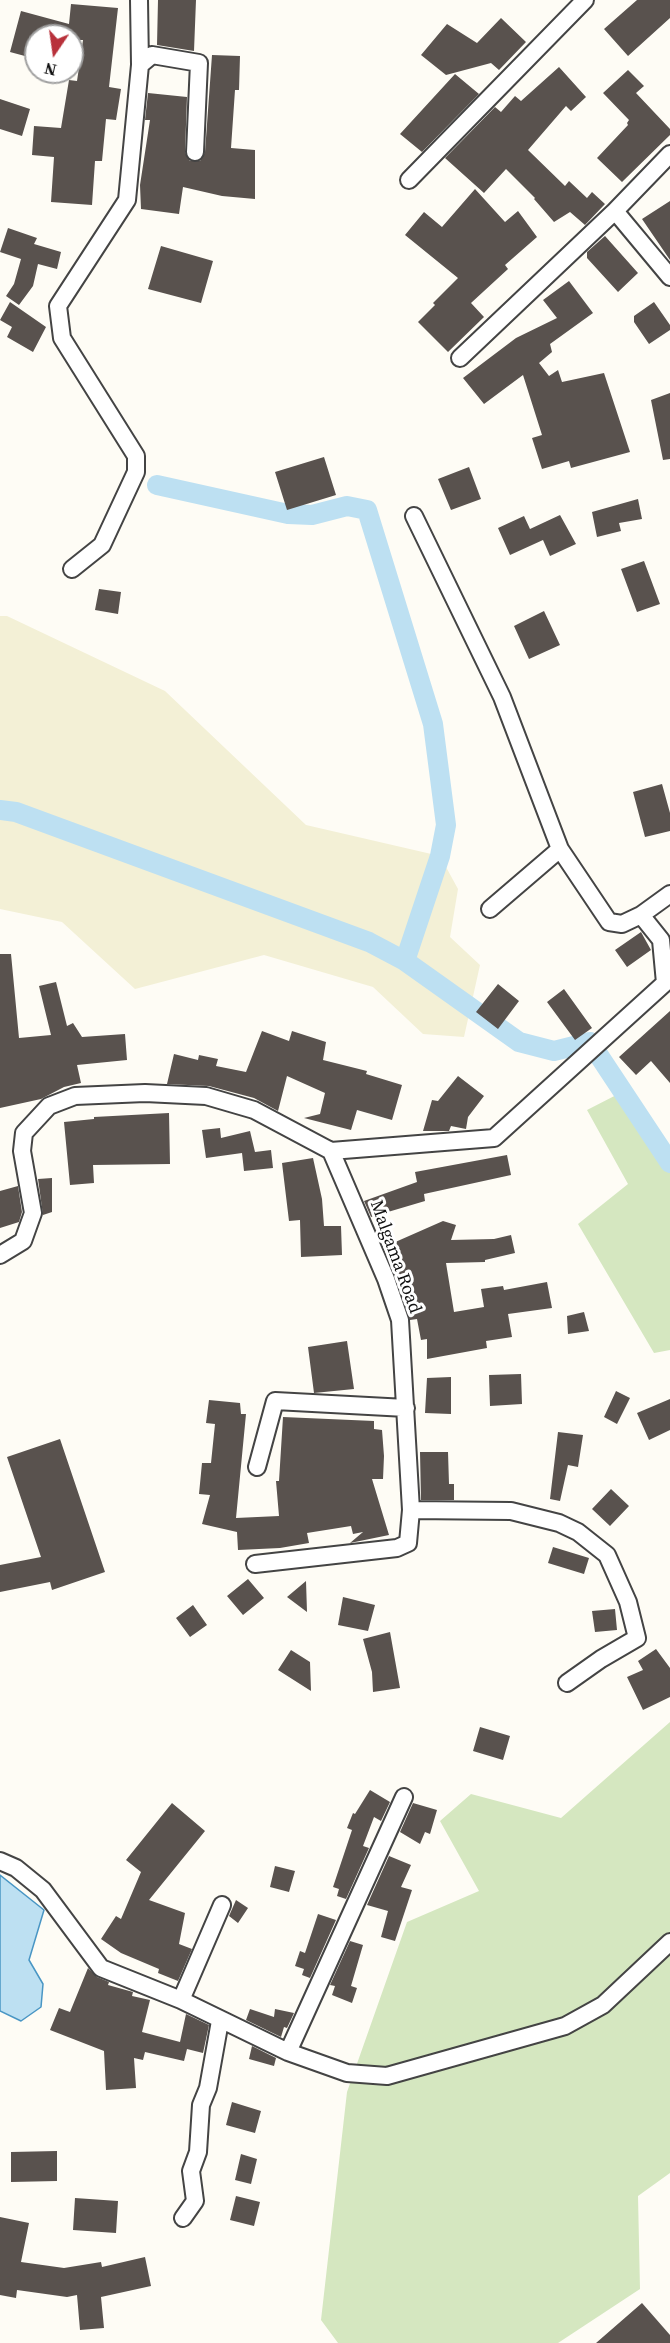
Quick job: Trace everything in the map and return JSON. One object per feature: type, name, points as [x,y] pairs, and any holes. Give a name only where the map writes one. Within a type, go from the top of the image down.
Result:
[{"type":"street","points":[[72,569],[102,545],[136,472],[136,456],[62,338],[58,306],[127,200],[140,65],[139,0]]},
{"type":"street","points":[[409,180],[585,0]]},
{"type":"street","points":[[140,65],[152,55],[200,63],[195,152]]},
{"type":"street","points":[[460,358],[615,211],[670,154]]},
{"type":"street","points":[[615,211],[670,277]]},
{"type":"street","points":[[414,516],[502,697],[560,849],[609,922],[622,924],[641,915],[670,894]]},
{"type":"street","points":[[489,909],[560,849]]},
{"type":"street","points":[[0,1255],[23,1241],[33,1213],[22,1151],[24,1133],[49,1106],[75,1096],[145,1092],[206,1096],[254,1110],[332,1150],[494,1138],[665,983],[661,940],[641,915]]},
{"type":"street","name":"Malgama Road","points":[[255,1564],[397,1548],[408,1543],[411,1510],[400,1320],[386,1279],[332,1150]]},
{"type":"street","points":[[257,1467],[275,1401],[406,1408]]},
{"type":"street","points":[[411,1510],[511,1511],[539,1517],[578,1532],[607,1555],[628,1602],[637,1638],[601,1659],[567,1683]]},
{"type":"street","points":[[288,2052],[404,1797]]},
{"type":"street","points":[[0,1861],[16,1868],[43,1890],[101,1968],[181,2000],[220,2021],[288,2052],[347,2073],[387,2076],[565,2026],[603,2005],[670,1942]]},
{"type":"street","points":[[181,2000],[222,1905]]},
{"type":"street","points":[[183,2218],[195,2201],[191,2171],[198,2152],[201,2105],[208,2088],[220,2021]]},
{"type":"shaded area","points":[[0,616],[7,616],[165,691],[306,825],[440,856],[458,889],[450,937],[480,965],[464,1037],[423,1034],[373,987],[264,955],[135,989],[62,922],[0,909]]},
{"type":"green space","points":[[628,1089],[670,1148],[670,1350],[654,1353],[578,1224],[628,1184],[587,1110]]},
{"type":"green space","points":[[670,1722],[670,2173],[638,2196],[640,2289],[558,2343],[338,2343],[321,2320],[347,2092],[407,1922],[479,1891],[440,1821],[471,1794],[561,1818]]},
{"type":"water","points":[[0,1875],[44,1910],[29,1960],[43,1984],[41,2007],[21,2021],[0,2011]]},
{"type":"building","points":[[158,0],[196,0],[194,51],[157,45]]},
{"type":"building","points":[[637,0],[670,0],[670,18],[628,56],[604,29]]},
{"type":"building","points":[[71,4],[118,8],[109,87],[121,89],[116,120],[106,119],[102,161],[95,161],[92,205],[51,202],[54,157],[32,155],[34,126],[61,128],[68,84],[84,84],[84,24],[69,24]]},
{"type":"building","points":[[21,11],[69,24],[24,24],[24,56],[10,52]]},
{"type":"building","points":[[501,18],[526,42],[499,70],[491,63],[446,75],[421,55],[447,24],[477,43]]},
{"type":"building","points":[[212,55],[240,56],[239,90],[235,90],[231,148],[255,150],[255,199],[222,196],[183,187],[179,214],[141,209],[140,185],[150,120],[145,120],[148,93],[187,97],[185,152],[190,161],[200,161],[205,152]]},
{"type":"building","points":[[559,67],[586,97],[571,111],[566,106],[528,150],[565,186],[569,181],[587,198],[592,192],[605,204],[585,225],[570,212],[554,222],[535,198],[506,169],[484,193],[445,158],[495,107],[501,112],[515,96],[521,101]]},
{"type":"building","points":[[628,70],[644,86],[636,93],[670,129],[670,135],[622,182],[597,158],[628,125],[629,120],[603,93]]},
{"type":"building","points":[[455,74],[479,94],[422,152],[400,134]]},
{"type":"building","points":[[0,99],[30,109],[22,136],[0,129]]},
{"type":"building","points":[[475,189],[505,222],[518,211],[537,237],[505,265],[508,269],[471,303],[484,317],[448,352],[418,322],[458,278],[405,235],[424,212],[442,227]]},
{"type":"building","points":[[670,201],[670,260],[642,219]]},
{"type":"building","points":[[8,228],[37,238],[34,244],[61,252],[57,269],[38,264],[33,286],[19,305],[6,296],[14,284],[21,259],[0,252]]},
{"type":"building","points":[[605,236],[638,273],[618,292],[587,258],[587,252]]},
{"type":"building","points":[[161,246],[213,261],[201,303],[148,289]]},
{"type":"building","points":[[569,281],[593,313],[550,344],[552,352],[539,363],[549,376],[558,370],[562,382],[604,373],[630,452],[571,468],[569,461],[542,469],[532,438],[542,435],[523,375],[484,404],[463,378],[516,338],[557,318],[543,300]]},
{"type":"building","points":[[10,302],[46,327],[33,352],[7,337],[12,327],[0,320]]},
{"type":"building","points":[[654,302],[670,325],[670,330],[649,344],[634,322],[634,316]]},
{"type":"building","points":[[670,393],[670,459],[663,460],[651,400]]},
{"type":"building","points":[[324,457],[336,495],[287,510],[275,472]]},
{"type":"building","points":[[469,467],[481,499],[451,510],[438,479]]},
{"type":"building","points":[[638,499],[642,519],[619,523],[621,531],[597,537],[592,512]]},
{"type":"building","points":[[560,515],[576,544],[550,556],[543,540],[510,555],[498,528],[524,516],[530,529]]},
{"type":"building","points":[[644,561],[660,604],[637,612],[621,569]]},
{"type":"building","points":[[99,589],[121,592],[118,614],[95,610]]},
{"type":"building","points":[[544,611],[560,645],[529,659],[514,626]]},
{"type":"building","points":[[662,784],[670,813],[670,831],[645,837],[633,792]]},
{"type":"building","points":[[641,932],[651,950],[627,967],[615,950]]},
{"type":"building","points":[[0,954],[11,954],[19,1038],[51,1035],[39,986],[56,982],[67,1026],[73,1023],[82,1037],[125,1034],[127,1060],[77,1065],[81,1083],[64,1087],[41,1099],[0,1108]]},
{"type":"building","points":[[498,984],[519,1001],[498,1029],[476,1012]]},
{"type":"building","points":[[564,989],[592,1028],[575,1040],[547,1002]]},
{"type":"building","points":[[670,1011],[670,1083],[651,1061],[636,1075],[619,1057]]},
{"type":"building","points":[[262,1031],[289,1041],[292,1031],[326,1042],[323,1060],[367,1071],[366,1074],[402,1085],[392,1120],[357,1110],[351,1130],[304,1118],[320,1114],[325,1093],[287,1076],[278,1111],[254,1098],[209,1086],[167,1084],[174,1054],[198,1060],[199,1055],[218,1059],[216,1066],[246,1072]]},
{"type":"building","points":[[458,1076],[484,1096],[468,1117],[466,1129],[451,1126],[449,1131],[423,1131],[432,1100],[438,1101]]},
{"type":"building","points":[[169,1113],[170,1164],[93,1165],[94,1183],[70,1185],[64,1122],[94,1119],[94,1117]]},
{"type":"building","points":[[220,1128],[221,1138],[250,1131],[255,1152],[271,1150],[273,1168],[244,1171],[242,1153],[206,1158],[202,1130]]},
{"type":"building","points":[[507,1155],[511,1175],[424,1194],[425,1201],[371,1217],[364,1201],[417,1182],[415,1172]]},
{"type":"building","points":[[313,1158],[322,1199],[324,1226],[341,1226],[342,1255],[301,1257],[300,1220],[289,1221],[282,1163]]},
{"type":"building","points":[[52,1178],[52,1212],[43,1215],[38,1179]]},
{"type":"building","points":[[18,1186],[22,1212],[19,1222],[0,1228],[0,1191]]},
{"type":"building","points":[[443,1221],[456,1225],[451,1240],[494,1239],[511,1235],[515,1253],[485,1260],[485,1262],[446,1263],[454,1312],[484,1307],[481,1289],[503,1286],[504,1290],[547,1282],[552,1308],[508,1314],[512,1337],[486,1341],[487,1348],[427,1359],[427,1339],[421,1340],[417,1319],[410,1320],[400,1284],[384,1247]]},
{"type":"building","points":[[584,1312],[589,1331],[568,1334],[567,1316]]},
{"type":"building","points":[[347,1341],[354,1389],[314,1393],[308,1347]]},
{"type":"building","points":[[521,1374],[522,1404],[490,1406],[489,1375]]},
{"type":"building","points":[[451,1377],[451,1414],[425,1413],[427,1378]]},
{"type":"building","points":[[616,1391],[630,1398],[617,1424],[604,1417]]},
{"type":"building","points":[[670,1399],[670,1430],[649,1440],[637,1413]]},
{"type":"building","points":[[209,1400],[240,1403],[241,1414],[246,1414],[236,1518],[279,1516],[276,1481],[279,1481],[283,1417],[374,1421],[374,1429],[382,1430],[384,1456],[383,1479],[372,1479],[389,1535],[350,1543],[363,1532],[353,1534],[351,1526],[307,1533],[309,1543],[280,1548],[238,1550],[237,1532],[202,1524],[210,1495],[199,1494],[202,1463],[211,1463],[215,1424],[206,1423]]},
{"type":"building","points":[[558,1432],[583,1435],[578,1467],[568,1465],[560,1501],[550,1499]]},
{"type":"building","points":[[60,1439],[105,1572],[52,1590],[50,1582],[0,1592],[0,1565],[41,1557],[7,1457]]},
{"type":"building","points":[[420,1452],[448,1452],[449,1484],[454,1484],[454,1500],[421,1500]]},
{"type":"building","points":[[611,1489],[629,1506],[610,1526],[592,1509]]},
{"type":"building","points":[[553,1547],[589,1558],[584,1574],[548,1563]]},
{"type":"building","points":[[248,1579],[264,1598],[243,1615],[227,1596]]},
{"type":"building","points":[[306,1581],[307,1612],[287,1597]]},
{"type":"building","points":[[343,1597],[375,1605],[368,1631],[338,1625]]},
{"type":"building","points":[[193,1605],[207,1625],[190,1637],[176,1618]]},
{"type":"building","points":[[615,1609],[617,1630],[595,1632],[592,1611]]},
{"type":"building","points":[[390,1632],[400,1688],[373,1692],[372,1672],[363,1639]]},
{"type":"building","points":[[656,1649],[670,1668],[670,1697],[643,1710],[627,1677],[643,1670],[638,1661]]},
{"type":"building","points":[[291,1650],[310,1662],[311,1691],[278,1670]]},
{"type":"building","points":[[480,1727],[510,1736],[503,1760],[473,1751]]},
{"type":"building","points":[[370,1790],[390,1802],[381,1821],[374,1817],[363,1846],[369,1848],[346,1899],[337,1896],[339,1889],[333,1887],[352,1830],[347,1828],[353,1813],[355,1814]]},
{"type":"building","points":[[172,1803],[205,1831],[149,1900],[185,1913],[179,1944],[192,1949],[178,1981],[158,1973],[159,1969],[121,1953],[101,1939],[116,1916],[121,1919],[141,1872],[126,1860]]},
{"type":"building","points":[[413,1803],[437,1810],[430,1834],[425,1832],[420,1844],[400,1832]]},
{"type":"building","points":[[389,1856],[411,1865],[401,1887],[412,1890],[395,1941],[381,1937],[388,1911],[367,1905]]},
{"type":"building","points":[[275,1866],[295,1871],[289,1892],[270,1887]]},
{"type":"building","points":[[236,1900],[248,1908],[238,1923],[229,1916]]},
{"type":"building","points":[[318,1914],[336,1920],[310,1978],[302,1975],[304,1969],[295,1966],[300,1951],[305,1953]]},
{"type":"building","points":[[350,1941],[363,1945],[351,1986],[357,1988],[352,2003],[332,1995],[335,1986],[330,1985]]},
{"type":"building","points":[[88,1968],[97,1977],[109,1982],[108,1985],[133,1992],[132,1996],[150,2000],[142,2032],[180,2042],[186,2014],[209,2025],[203,2053],[187,2049],[184,2061],[145,2052],[143,2060],[134,2058],[136,2088],[106,2090],[104,2051],[50,2030],[59,2008],[70,2012]]},
{"type":"building","points":[[250,2009],[274,2017],[275,2009],[294,2013],[287,2028],[284,2027],[281,2037],[246,2020]]},
{"type":"building","points":[[252,2046],[276,2058],[274,2066],[249,2059]]},
{"type":"building","points":[[232,2102],[261,2111],[255,2133],[226,2125]]},
{"type":"building","points":[[57,2151],[57,2181],[11,2182],[11,2152]]},
{"type":"building","points":[[241,2154],[257,2159],[251,2184],[235,2180]]},
{"type":"building","points":[[236,2196],[260,2202],[254,2226],[230,2220]]},
{"type":"building","points":[[75,2198],[118,2201],[116,2233],[73,2230]]},
{"type":"building","points":[[0,2217],[29,2223],[21,2262],[64,2268],[101,2262],[102,2267],[145,2257],[151,2286],[101,2297],[104,2328],[80,2330],[77,2295],[67,2297],[17,2290],[16,2298],[0,2295]]},
{"type":"building","points":[[642,2303],[670,2335],[670,2343],[596,2343]]},
{"type":"waterway","points":[[157,485],[288,514],[312,515],[347,506],[367,510],[433,724],[446,825],[440,856],[405,961]]},
{"type":"waterway","points":[[0,810],[16,812],[369,942],[405,961],[519,1042],[554,1051],[590,1042],[670,1163]]}]
